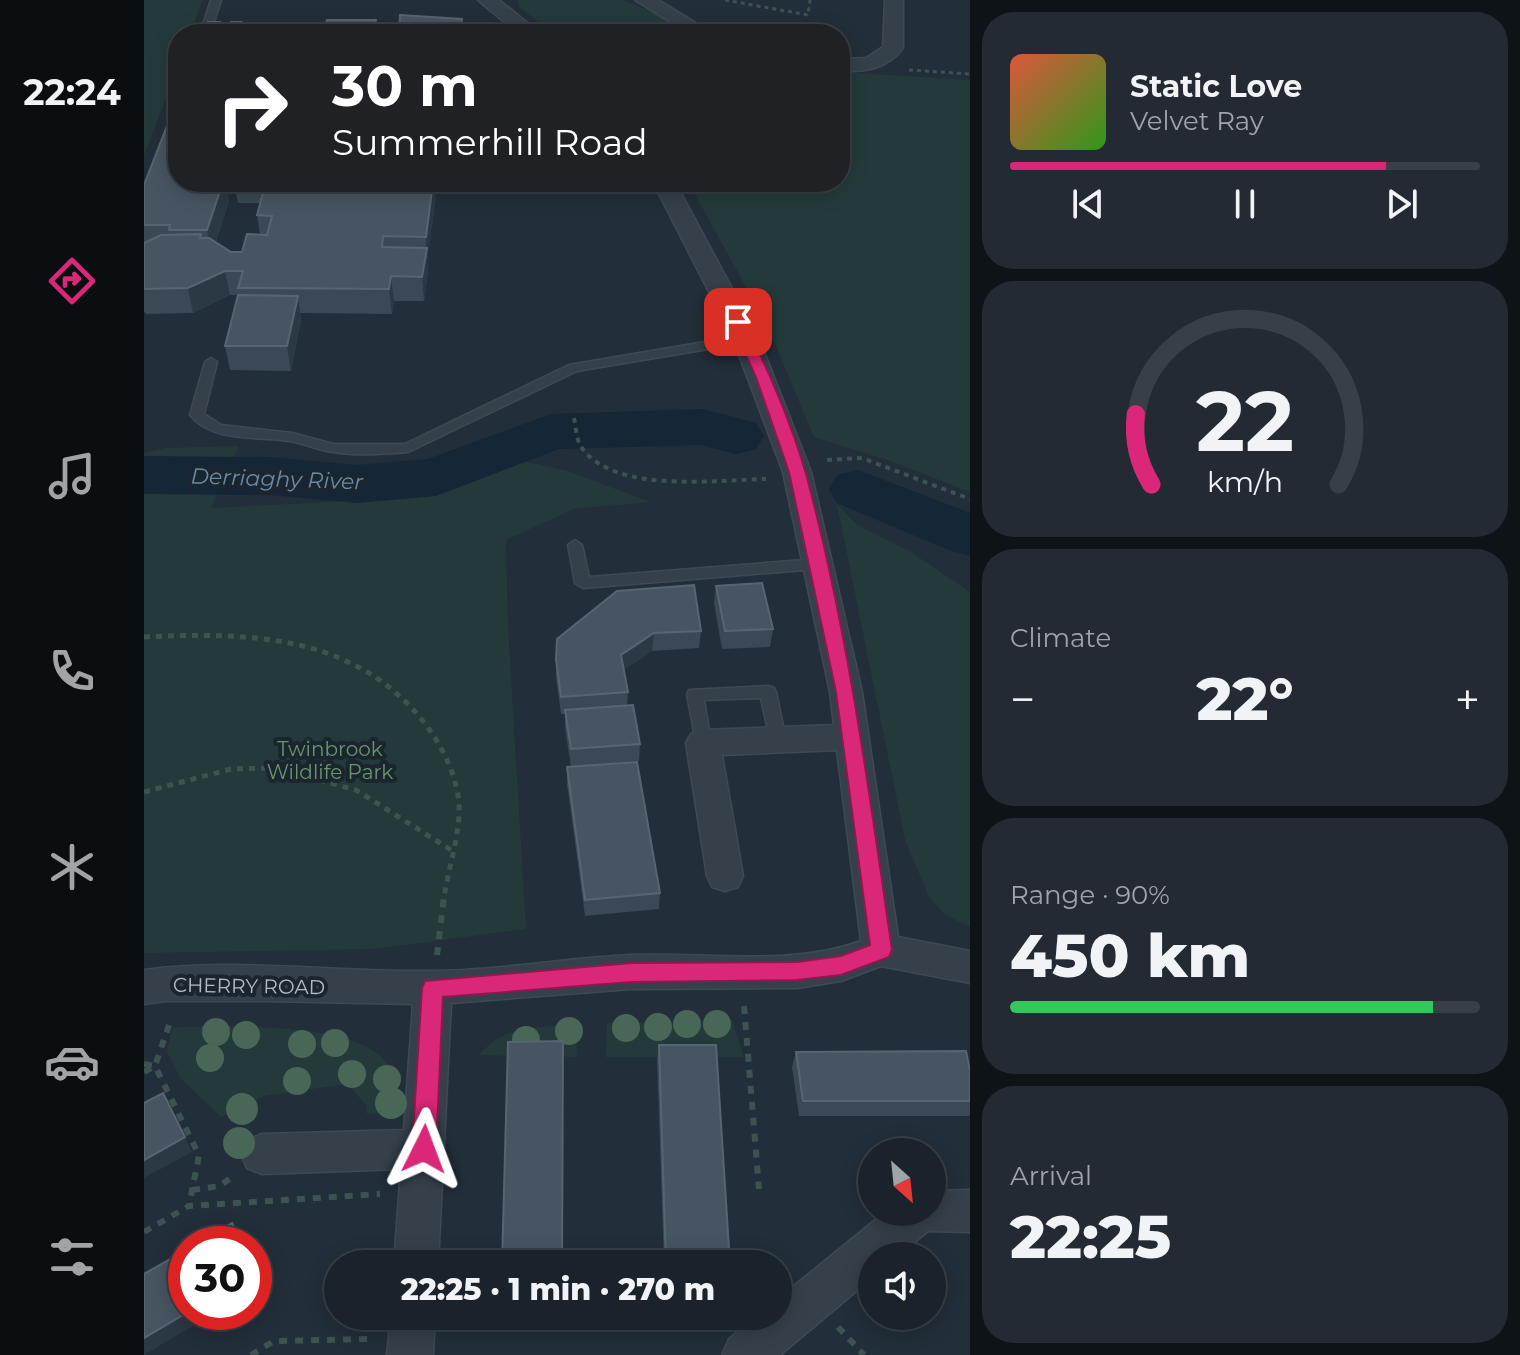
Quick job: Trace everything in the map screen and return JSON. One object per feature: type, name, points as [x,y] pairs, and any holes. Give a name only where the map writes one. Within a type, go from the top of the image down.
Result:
[{"type":"street","points":[[487,0],[518,24]]},
{"type":"street","points":[[644,0],[686,24]]},
{"type":"street","points":[[850,65],[869,65],[889,54],[893,48],[894,0]]},
{"type":"street","points":[[669,192],[746,339],[796,470],[846,692],[881,950],[970,967]]},
{"type":"street","points":[[725,876],[703,743],[852,737]]},
{"type":"street","name":"CHERRY ROAD","points":[[144,987],[165,984],[265,984],[433,988],[631,972],[797,971],[841,965],[881,950]]},
{"type":"street","points":[[417,1250],[433,988]]},
{"type":"street","points":[[262,1154],[424,1149]]},
{"type":"street","points":[[946,1212],[970,1211]]},
{"type":"street","points":[[745,1355],[901,1226]]},
{"type":"lane","points":[[208,24],[216,0]]},
{"type":"lane","points":[[211,362],[197,415],[205,423],[218,429],[292,437],[333,448],[378,450],[408,448],[574,368],[746,339]]},
{"type":"lane","points":[[575,545],[583,583],[817,564]]},
{"type":"lane","points":[[703,743],[695,694],[768,692],[778,740]]},
{"type":"path","points":[[725,0],[808,15],[810,0]]},
{"type":"path","points":[[757,5],[760,0]]},
{"type":"path","points":[[869,65],[970,74]]},
{"type":"path","points":[[574,418],[581,447],[599,465],[632,477],[796,470],[862,458],[970,499]]},
{"type":"path","points":[[144,637],[263,635],[335,654],[380,677],[419,711],[449,759],[460,815],[451,850],[433,988]]},
{"type":"path","points":[[144,792],[231,769],[275,768],[356,790],[451,850]]},
{"type":"path","points":[[744,1005],[759,1189]]},
{"type":"path","points":[[144,1072],[155,1066],[171,1019]]},
{"type":"path","points":[[144,1064],[155,1066]]},
{"type":"path","points":[[155,1066],[199,1155],[189,1206]]},
{"type":"path","points":[[144,1232],[189,1206],[421,1192]]},
{"type":"path","points":[[251,1355],[274,1341],[411,1337]]},
{"type":"green space","points":[[144,0],[203,0],[194,24],[168,24],[168,93],[144,156]]},
{"type":"green space","points":[[518,0],[623,0],[676,24],[541,24],[519,7]]},
{"type":"green space","points":[[850,73],[970,80],[970,492],[893,462],[814,437],[768,327],[694,192],[850,192]]},
{"type":"green space","name":"Twinbrook Wildlife Park","points":[[239,446],[211,508],[406,498],[468,481],[518,460],[568,471],[650,502],[574,509],[506,540],[508,626],[526,929],[374,949],[144,953],[144,453],[165,448]]},
{"type":"green space","points":[[837,504],[857,525],[911,552],[970,592],[970,927],[944,914],[929,897],[905,840]]},
{"type":"green space","points":[[732,1020],[744,1057],[606,1057],[607,1023]]},
{"type":"green space","points":[[575,1026],[577,1057],[479,1055],[511,1032],[535,1027]]},
{"type":"green space","points":[[172,1027],[291,1029],[354,1041],[376,1053],[390,1069],[393,1113],[367,1114],[366,1105],[347,1084],[264,1096],[221,1117],[181,1079],[167,1052]]},
{"type":"building","points":[[400,15],[462,19],[461,24],[400,24]]},
{"type":"building","points":[[327,20],[376,20],[375,24],[326,24]]},
{"type":"building","points":[[168,123],[168,192],[220,192],[207,230],[169,230],[170,225],[144,225],[144,185]]},
{"type":"building","points":[[263,192],[432,192],[426,237],[383,236],[382,247],[427,248],[422,277],[391,276],[389,289],[238,288],[243,271],[225,271],[188,288],[144,289],[144,243],[161,235],[201,234],[200,238],[209,238],[231,252],[242,252],[247,234],[267,235],[272,216],[257,215]]},
{"type":"building","points":[[238,295],[298,296],[287,346],[225,346]]},
{"type":"building","points":[[762,583],[773,629],[725,631],[716,586]]},
{"type":"building","points":[[694,585],[701,631],[654,633],[621,655],[628,692],[561,697],[556,660],[557,639],[617,591]]},
{"type":"building","points":[[633,705],[640,744],[571,749],[565,710]]},
{"type":"building","points":[[637,762],[660,893],[585,900],[567,767]]},
{"type":"building","points":[[563,1041],[562,1250],[502,1250],[508,1042]]},
{"type":"building","points":[[659,1045],[716,1045],[729,1250],[666,1250]]},
{"type":"building","points":[[966,1051],[970,1101],[803,1101],[796,1052]]},
{"type":"building","points":[[163,1093],[185,1137],[144,1160],[144,1103]]},
{"type":"building","points":[[168,1260],[168,1324],[144,1338],[144,1274]]},
{"type":"waterway","name":"Derriaghy River","points":[[144,475],[271,476],[357,484],[436,477],[551,432],[702,427],[736,436]]},
{"type":"waterway","name":"Derriaghy River","points":[[858,489],[970,536]]},
{"type":"route","points":[[424,1149],[433,988],[631,972],[797,971],[841,965],[881,950],[846,692],[797,472],[763,377],[738,322]]}]
